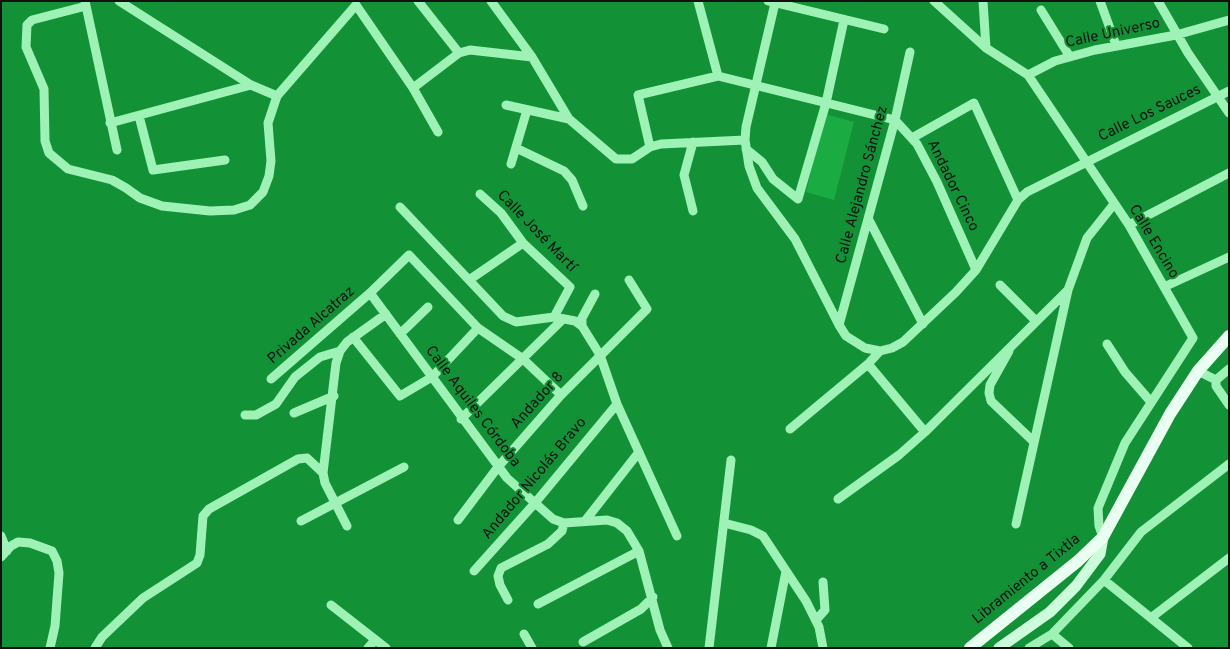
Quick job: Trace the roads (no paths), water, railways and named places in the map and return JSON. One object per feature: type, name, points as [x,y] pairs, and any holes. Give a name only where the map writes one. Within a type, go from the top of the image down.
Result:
[{"type":"main road","points":[[1198,371],[1229,336]]},
{"type":"main road","name":"Libramiento a Tixtla","points":[[970,648],[1078,561],[1103,537],[1170,414],[1198,371]]},
{"type":"street","points":[[119,1],[251,85],[277,96]]},
{"type":"street","points":[[418,1],[459,53]]},
{"type":"street","points":[[491,1],[532,57],[569,119],[588,138],[616,159],[632,159],[650,147],[661,144],[693,142],[746,144],[774,179],[798,200],[826,103],[844,20]]},
{"type":"street","points":[[698,1],[718,76]]},
{"type":"street","points":[[934,1],[986,48],[1028,75]]},
{"type":"street","points":[[983,1],[986,48]]},
{"type":"street","points":[[1100,1],[1116,45]]},
{"type":"street","points":[[1158,1],[1176,35],[1229,113]]},
{"type":"street","points":[[880,351],[865,348],[846,336],[795,239],[757,188],[749,166],[746,144],[754,87],[771,2],[884,29]]},
{"type":"street","points":[[116,150],[86,3],[32,20],[27,25],[25,35],[26,47],[44,88],[45,140],[49,153],[68,169],[112,180],[140,198],[162,206],[210,211],[234,210],[250,205],[262,192],[269,176],[271,161],[268,123],[271,109],[277,96],[356,5],[413,88],[438,132]]},
{"type":"street","points":[[1041,10],[1070,57]]},
{"type":"street","name":"Calle Universo","points":[[1028,75],[1055,61],[1116,45],[1176,35],[1229,20]]},
{"type":"street","points":[[413,88],[459,53],[470,50],[532,57]]},
{"type":"street","name":"Calle Alejandro Sánchez","points":[[839,325],[869,220],[895,120],[910,52]]},
{"type":"street","name":"Calle Encino","points":[[1028,75],[1084,162],[1128,225],[1193,338],[1151,402]]},
{"type":"street","points":[[650,147],[638,94],[718,76],[754,87],[895,120]]},
{"type":"street","points":[[110,123],[251,85]]},
{"type":"street","name":"Calle Los Sauces","points":[[1018,200],[1027,192],[1084,162],[1229,91]]},
{"type":"street","points":[[790,430],[868,364],[880,351],[903,342],[923,324],[976,270],[1018,200],[974,103],[912,138]]},
{"type":"street","points":[[506,105],[569,119]]},
{"type":"street","points":[[511,164],[527,110]]},
{"type":"street","points":[[139,116],[153,170],[225,160]]},
{"type":"street","name":"Andador Cinco","points":[[895,120],[912,138],[937,182],[976,270]]},
{"type":"street","points":[[693,142],[684,174],[693,211]]},
{"type":"street","points":[[516,148],[564,171],[572,180],[583,206]]},
{"type":"street","points":[[1128,225],[1229,174]]},
{"type":"street","name":"Calle José Martí","points":[[480,194],[501,213],[524,243],[570,287],[558,318]]},
{"type":"street","points":[[1016,524],[1068,290],[1087,238],[1114,204]]},
{"type":"street","points":[[400,207],[509,320],[516,322],[558,318],[575,320],[582,326],[600,355],[617,404],[677,536]]},
{"type":"street","points":[[869,220],[923,324]]},
{"type":"street","points":[[469,280],[524,243]]},
{"type":"street","name":"Privada Alcatraz","points":[[271,379],[370,294],[409,255],[478,328]]},
{"type":"street","points":[[1164,287],[1229,257]]},
{"type":"street","points":[[600,355],[647,309],[628,280]]},
{"type":"street","points":[[1000,285],[1036,321]]},
{"type":"street","points":[[838,499],[899,455],[925,432],[1068,290]]},
{"type":"street","name":"Calle Aquiles Córdoba","points":[[370,294],[498,467],[553,519],[564,523]]},
{"type":"street","points":[[582,326],[582,318],[594,294]]},
{"type":"street","points":[[400,334],[428,307]]},
{"type":"street","points":[[347,526],[325,483],[323,473],[334,396],[336,363],[340,352],[353,337],[386,314]]},
{"type":"street","points":[[461,419],[523,358],[558,318]]},
{"type":"street","points":[[353,337],[400,396],[432,377],[478,328],[523,358],[561,395]]},
{"type":"street","points":[[1013,343],[990,385],[989,393],[991,401],[1034,442]]},
{"type":"street","points":[[999,648],[1050,612],[1076,586],[1100,554],[1103,537],[1099,526],[1098,508],[1126,443],[1151,402],[1125,372],[1108,344]]},
{"type":"street","points":[[245,415],[256,415],[264,412],[276,404],[295,377],[320,357],[340,352]]},
{"type":"street","name":"Andador 8","points":[[458,520],[498,467],[561,395],[600,355]]},
{"type":"street","points":[[868,364],[925,432]]},
{"type":"street","points":[[1229,369],[1216,380],[1216,386],[1229,405]]},
{"type":"street","points":[[1198,371],[1216,380]]},
{"type":"street","points":[[294,413],[334,396]]},
{"type":"street","name":"Andador Nicolás Bravo","points":[[474,571],[535,503],[617,404]]},
{"type":"street","points":[[585,522],[639,452]]},
{"type":"street","points":[[95,648],[102,637],[143,598],[197,563],[200,555],[203,516],[221,501],[298,459],[307,458],[323,473]]},
{"type":"street","points":[[709,648],[731,460]]},
{"type":"street","points":[[1029,648],[1052,634],[1104,580],[1141,532],[1229,464]]},
{"type":"street","points":[[300,521],[404,467]]},
{"type":"street","points":[[508,600],[500,585],[498,576],[501,568],[548,544],[562,531],[564,523],[607,520],[617,523],[627,531],[639,551],[653,597],[660,630],[668,648]]},
{"type":"street","points":[[724,523],[751,530],[763,536],[816,620],[823,648]]},
{"type":"street","points":[[1,536],[4,554]]},
{"type":"street","points":[[4,554],[18,542],[30,543],[52,551],[59,573],[55,626],[50,648]]},
{"type":"street","points":[[538,604],[639,551]]},
{"type":"street","points":[[1152,617],[1229,558]]},
{"type":"street","points":[[771,648],[786,571]]},
{"type":"street","points":[[1104,580],[1188,648]]},
{"type":"street","points":[[816,620],[825,610],[823,582]]},
{"type":"street","points":[[583,642],[641,610],[653,597]]},
{"type":"street","points":[[331,605],[386,648]]},
{"type":"street","points":[[524,634],[532,648]]},
{"type":"street","points":[[1052,634],[1069,648]]},
{"type":"street","points":[[368,648],[375,640]]}]
